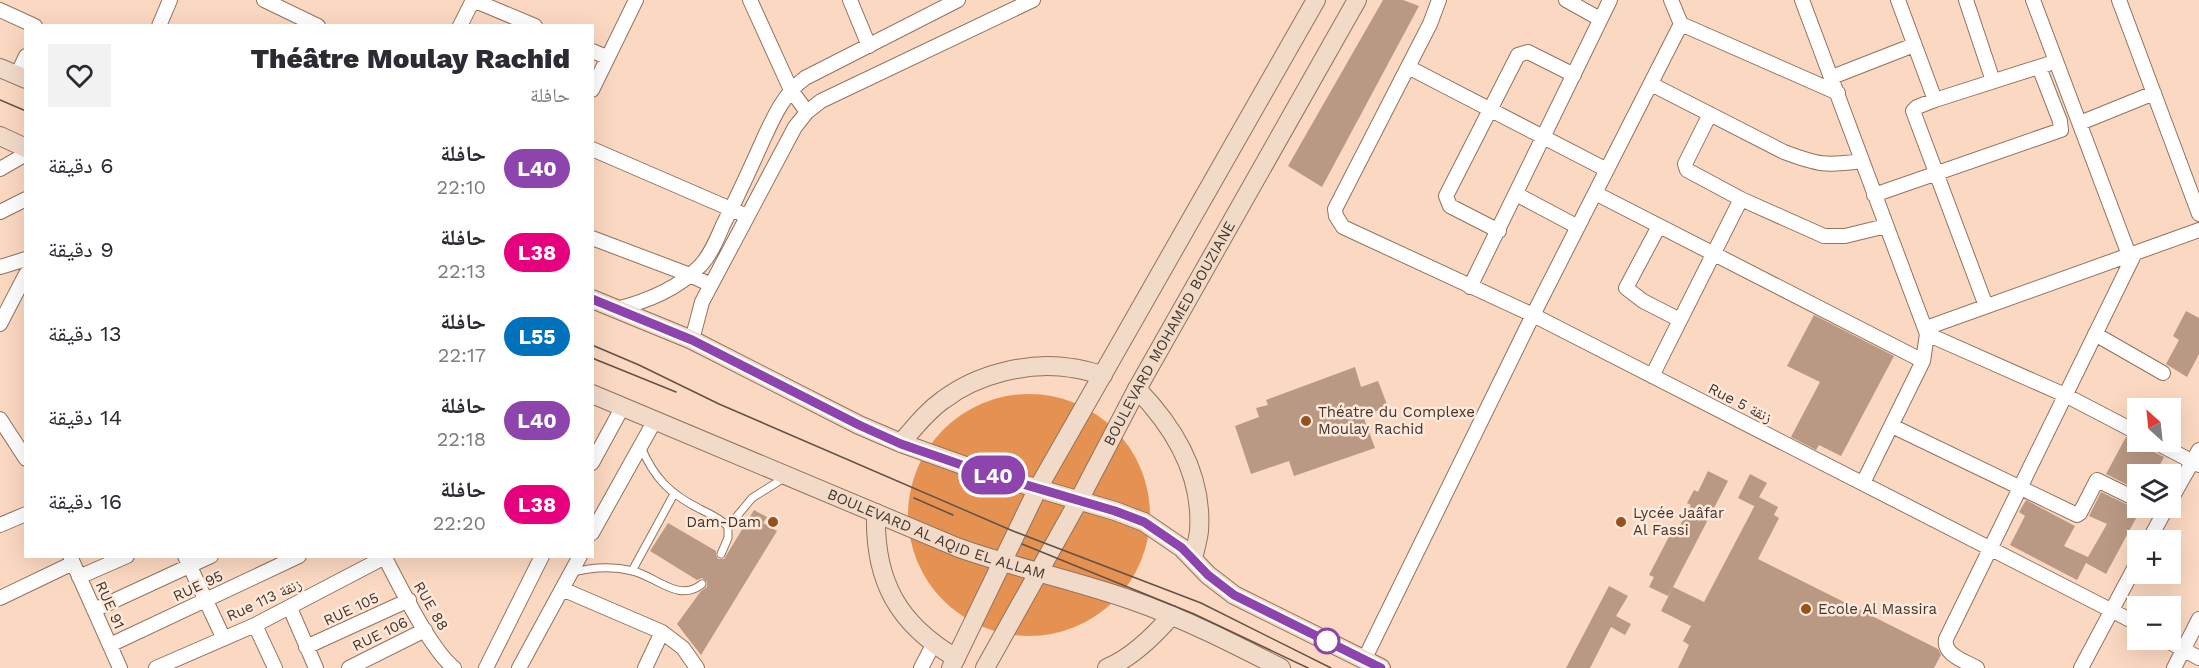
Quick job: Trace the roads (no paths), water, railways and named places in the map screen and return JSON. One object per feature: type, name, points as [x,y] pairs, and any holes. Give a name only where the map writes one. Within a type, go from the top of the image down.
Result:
[{"type":"main road","points":[[876,513],[875,535],[884,576],[892,596],[903,614],[917,630],[953,663],[1038,488],[1316,0]]},
{"type":"main road","name":"BOULEVARD MOHAMED BOUZIANE","points":[[985,668],[1079,500],[1137,389],[1357,0]]},
{"type":"main road","points":[[0,136],[24,147]]},
{"type":"main road","points":[[594,300],[692,340],[901,444],[985,473],[1122,513],[1144,522],[1170,539],[1208,575],[1234,595],[1381,668]]},
{"type":"main road","points":[[901,444],[923,416],[943,399],[989,376],[1042,366],[1071,368],[1103,375]]},
{"type":"main road","points":[[1137,389],[1157,409],[1185,454],[1198,505],[1198,531],[1193,559]]},
{"type":"main road","name":"BOULEVARD AL AQID EL ALLAM","points":[[594,395],[938,540],[1002,563],[1105,592],[1172,615],[1281,668]]},
{"type":"main road","points":[[1107,668],[1135,652],[1155,635],[1172,615]]},
{"type":"street","points":[[160,24],[170,0]]},
{"type":"street","points":[[264,0],[314,24]]},
{"type":"street","points":[[461,24],[473,0],[502,19],[526,24]]},
{"type":"street","points":[[594,86],[636,0]]},
{"type":"street","points":[[750,0],[791,90],[807,112]]},
{"type":"street","points":[[850,0],[869,46]]},
{"type":"street","points":[[616,309],[656,297],[690,275],[702,264],[711,251],[780,105],[791,90],[806,78],[958,0]]},
{"type":"street","points":[[692,340],[702,302],[795,127],[807,112],[821,101],[1033,0]]},
{"type":"street","points":[[1438,0],[1430,24],[1408,67],[1489,111],[1607,170]]},
{"type":"street","points":[[1566,0],[1600,19]]},
{"type":"street","points":[[1470,287],[1610,0]]},
{"type":"street","points":[[1671,0],[1681,24],[1838,93]]},
{"type":"street","points":[[1802,0],[1927,331],[1923,362],[1863,483]]},
{"type":"street","points":[[1898,0],[1935,100]]},
{"type":"street","points":[[1966,0],[1993,81]]},
{"type":"street","points":[[1977,668],[1955,663],[1945,642],[2132,254],[2033,0]]},
{"type":"street","points":[[2119,0],[2197,202]]},
{"type":"street","points":[[0,10],[31,24]]},
{"type":"street","points":[[1364,660],[1533,315],[1681,24]]},
{"type":"street","points":[[1832,76],[1914,45]]},
{"type":"street","points":[[594,52],[607,57]]},
{"type":"street","points":[[1499,231],[1450,206],[1446,195],[1521,53],[1528,52],[1574,75]]},
{"type":"street","points":[[14,74],[24,59]]},
{"type":"street","points":[[1986,306],[1913,111],[1935,100],[2056,62]]},
{"type":"street","name":"Rue 5 زنقة","points":[[1408,67],[1335,209],[1336,216],[1343,227],[1533,315],[2127,618]]},
{"type":"street","points":[[1874,195],[2061,130],[2060,121],[2039,67]]},
{"type":"street","points":[[1651,84],[1784,152],[1816,164],[1833,165],[1862,161]]},
{"type":"street","points":[[2080,123],[2154,93]]},
{"type":"street","points":[[1710,114],[1685,166],[1687,170],[1741,200],[1824,236],[1845,236],[1886,226]]},
{"type":"street","points":[[594,150],[747,216]]},
{"type":"street","points":[[0,169],[24,155]]},
{"type":"street","points":[[1595,193],[1923,362]]},
{"type":"street","points":[[1516,194],[1578,227]]},
{"type":"street","points":[[0,212],[24,200]]},
{"type":"street","points":[[1652,376],[1741,200]]},
{"type":"street","points":[[1659,226],[1626,288],[1637,297],[1680,321]]},
{"type":"street","points":[[1927,331],[1986,306],[2199,230]]},
{"type":"street","points":[[594,239],[711,285]]},
{"type":"street","points":[[0,267],[24,260]]},
{"type":"street","points":[[2,316],[24,278]]},
{"type":"street","points":[[1927,331],[2065,395],[2127,427]]},
{"type":"street","points":[[2095,334],[2163,373]]},
{"type":"street","points":[[594,459],[622,408]]},
{"type":"street","points":[[0,419],[24,455]]},
{"type":"street","points":[[594,529],[654,422]]},
{"type":"street","points":[[1892,426],[2077,515],[2097,480],[2127,495]]},
{"type":"street","points":[[2180,452],[2197,459],[2181,484]]},
{"type":"street","points":[[0,525],[24,515]]},
{"type":"street","points":[[79,577],[122,558]]},
{"type":"street","name":"RUE 95","points":[[110,645],[295,558]]},
{"type":"street","name":"Rue 113 زنقة","points":[[156,668],[255,625],[383,558]]},
{"type":"street","name":"RUE 88","points":[[386,558],[445,666]]},
{"type":"street","points":[[486,668],[541,558]]},
{"type":"street","points":[[519,668],[579,558]]},
{"type":"street","points":[[0,598],[71,560]]},
{"type":"street","name":"RUE 91","points":[[71,560],[120,668]]},
{"type":"street","points":[[94,610],[187,561],[223,637]]},
{"type":"street","points":[[2081,668],[2127,581]]},
{"type":"street","points":[[562,589],[662,632],[684,648],[697,668]]},
{"type":"street","name":"RUE 105","points":[[306,647],[409,600]]},
{"type":"street","points":[[290,608],[316,668]]},
{"type":"street","points":[[2174,668],[2199,619]]},
{"type":"street","points":[[255,625],[275,668]]},
{"type":"street","name":"RUE 106","points":[[349,668],[425,630]]},
{"type":"street","points":[[645,668],[662,632]]},
{"type":"street","points":[[921,668],[933,645]]},
{"type":"street","points":[[2181,648],[2199,658]]},
{"type":"lane","points":[[640,444],[654,471],[674,494],[721,520],[728,527]]},
{"type":"lane","points":[[721,554],[728,538],[728,527],[752,498],[786,476]]},
{"type":"lane","points":[[632,571],[674,494]]},
{"type":"lane","points":[[571,573],[602,567],[632,571],[682,592],[689,592],[702,584]]},
{"type":"tram line","points":[[0,100],[24,110]]},
{"type":"tram line","points":[[594,346],[719,404],[1013,531],[1201,603],[1331,668]]},
{"type":"tram line","points":[[594,359],[676,392]]},
{"type":"tram line","points":[[914,498],[953,515]]},
{"type":"tram line","points":[[1022,544],[1194,614],[1308,668]]},
{"type":"place","name":"Théatre du Complexe Moulay Rachid","points":[[1306,421]]},
{"type":"place","name":"Dam-Dam","points":[[773,522]]},
{"type":"place","name":"Lycée Jaâfar Al Fassi","points":[[1621,522]]},
{"type":"place","name":"Ecole Al Massira","points":[[1806,609]]}]
